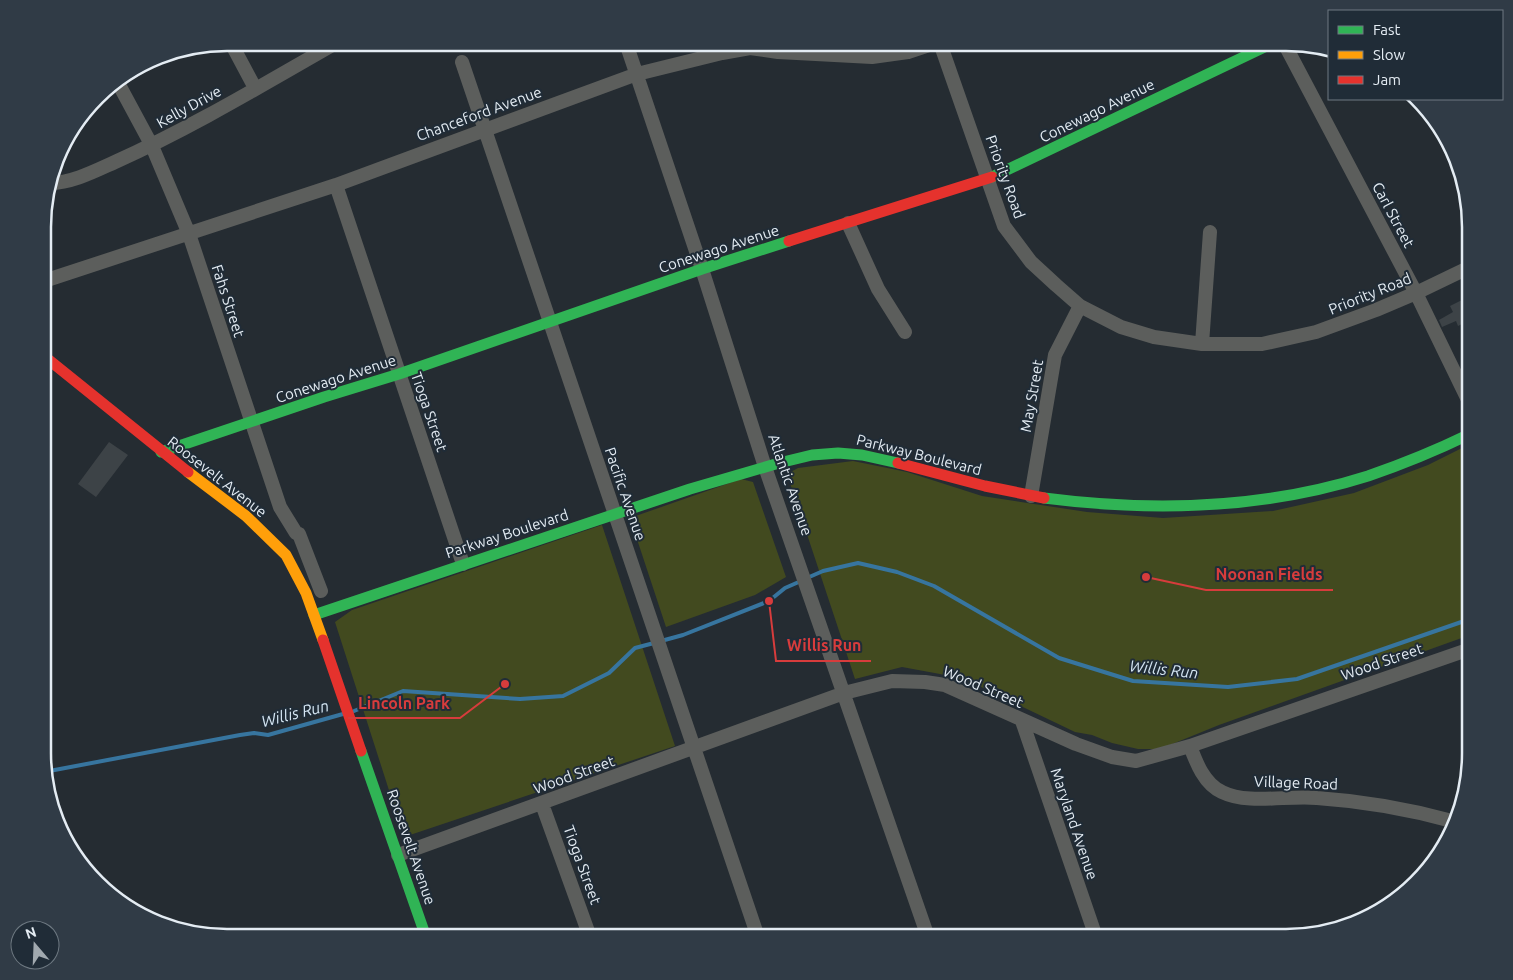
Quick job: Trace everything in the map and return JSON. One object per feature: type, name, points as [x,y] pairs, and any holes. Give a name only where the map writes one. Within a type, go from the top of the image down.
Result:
[{"type":"street","name":"Chanceford Avenue","points":[[774,51],[872,57],[910,51]]},
{"type":"street","name":"Priority Road","points":[[943,51],[1004,226],[1031,262],[1080,306],[1121,327],[1146,335],[1202,344],[1262,344],[1316,332],[1376,310],[1461,271]]},
{"type":"street","name":"Conewago Avenue","points":[[161,452],[550,323],[702,269],[988,180],[1254,51]]},
{"type":"street","name":"Carl Street","points":[[1289,51],[1416,293],[1461,386]]},
{"type":"street","points":[[236,52],[255,88]]},
{"type":"street","name":"Kelly Drive","points":[[57,183],[97,170],[152,146],[319,52]]},
{"type":"street","name":"Atlantic Avenue","points":[[629,52],[702,269],[765,467],[925,928]]},
{"type":"street","name":"Chanceford Avenue","points":[[51,279],[336,185],[637,74],[730,52]]},
{"type":"street","name":"Pacific Avenue","points":[[462,62],[755,929]]},
{"type":"street","name":"Fahs Street","points":[[121,88],[152,146],[189,234],[280,507],[296,533],[300,534],[321,591]]},
{"type":"street","name":"Tioga Street","points":[[336,185],[463,564]]},
{"type":"street","points":[[848,223],[878,289],[905,332]]},
{"type":"street","points":[[1202,344],[1210,232]]},
{"type":"street","name":"May Street","points":[[1031,496],[1055,355],[1080,306]]},
{"type":"street","name":"Roosevelt Avenue","points":[[51,362],[161,452],[246,516],[286,556],[306,593],[423,929]]},
{"type":"street","name":"Parkway Boulevard","points":[[314,615],[690,489],[808,456],[846,452],[1031,496],[1115,506],[1189,506],[1238,502],[1318,489],[1415,458],[1461,438]]},
{"type":"street","name":"Wood Street","points":[[398,855],[844,693],[892,681],[945,685],[1076,744],[1112,757],[1136,761],[1190,746],[1462,652]]},
{"type":"street","name":"Maryland Avenue","points":[[1022,721],[1093,928]]},
{"type":"street","name":"Village Road","points":[[1190,746],[1197,765],[1205,778],[1221,792],[1241,798],[1316,798],[1424,813],[1448,820]]},
{"type":"street","name":"Tioga Street","points":[[542,804],[587,929]]},
{"type":"green space","points":[[1461,448],[1462,638],[1219,725],[1160,749],[1138,749],[1112,743],[1092,735],[1075,732],[971,682],[940,674],[902,667],[855,679],[787,474],[798,468],[853,461],[907,472],[982,496],[1087,512],[1163,518],[1273,511],[1354,493],[1428,465]]},
{"type":"green space","points":[[741,479],[753,482],[786,577],[755,595],[666,627],[630,518]]},
{"type":"green space","points":[[602,525],[675,746],[404,837],[335,622],[352,610]]},
{"type":"building","points":[[1461,300],[1461,324],[1458,326],[1456,321],[1442,327],[1439,320],[1453,312],[1450,306]]},
{"type":"building","points":[[109,442],[128,455],[96,497],[78,484]]},
{"type":"waterway","name":"Willis Run","points":[[807,578],[823,571],[858,563],[897,572],[934,586],[1059,658],[1133,681],[1228,687],[1297,679],[1462,622]]},
{"type":"waterway","name":"Willis Run","points":[[661,641],[683,635],[769,601],[785,588],[801,581]]},
{"type":"waterway","name":"Willis Run","points":[[354,711],[403,691],[520,699],[563,696],[609,673],[635,648],[654,643]]},
{"type":"waterway","name":"Willis Run","points":[[52,770],[240,735],[254,733],[268,735],[343,714]]},
{"type":"traffic: fast","points":[[992,177],[1256,51]]},
{"type":"traffic: fast","points":[[161,452],[324,397],[399,374],[702,269],[789,241]]},
{"type":"traffic: fast","points":[[1044,498],[1126,505],[1167,506],[1208,505],[1248,501],[1329,487],[1368,476],[1461,438]]},
{"type":"traffic: fast","points":[[314,615],[690,489],[779,463],[812,455],[838,453],[862,455],[898,463]]},
{"type":"traffic: fast","points":[[361,751],[423,929]]},
{"type":"traffic: slow","points":[[188,472],[246,516],[286,555],[306,593],[323,640]]},
{"type":"traffic: jam","points":[[789,241],[992,177]]},
{"type":"traffic: jam","points":[[51,362],[188,472]]},
{"type":"traffic: jam","points":[[898,463],[985,486],[1044,498]]},
{"type":"traffic: jam","points":[[323,640],[361,751]]},
{"type":"place","name":"Noonan Fields","points":[[1146,577]]},
{"type":"place","name":"Willis Run","points":[[769,601]]},
{"type":"place","name":"Lincoln Park","points":[[505,684]]}]
